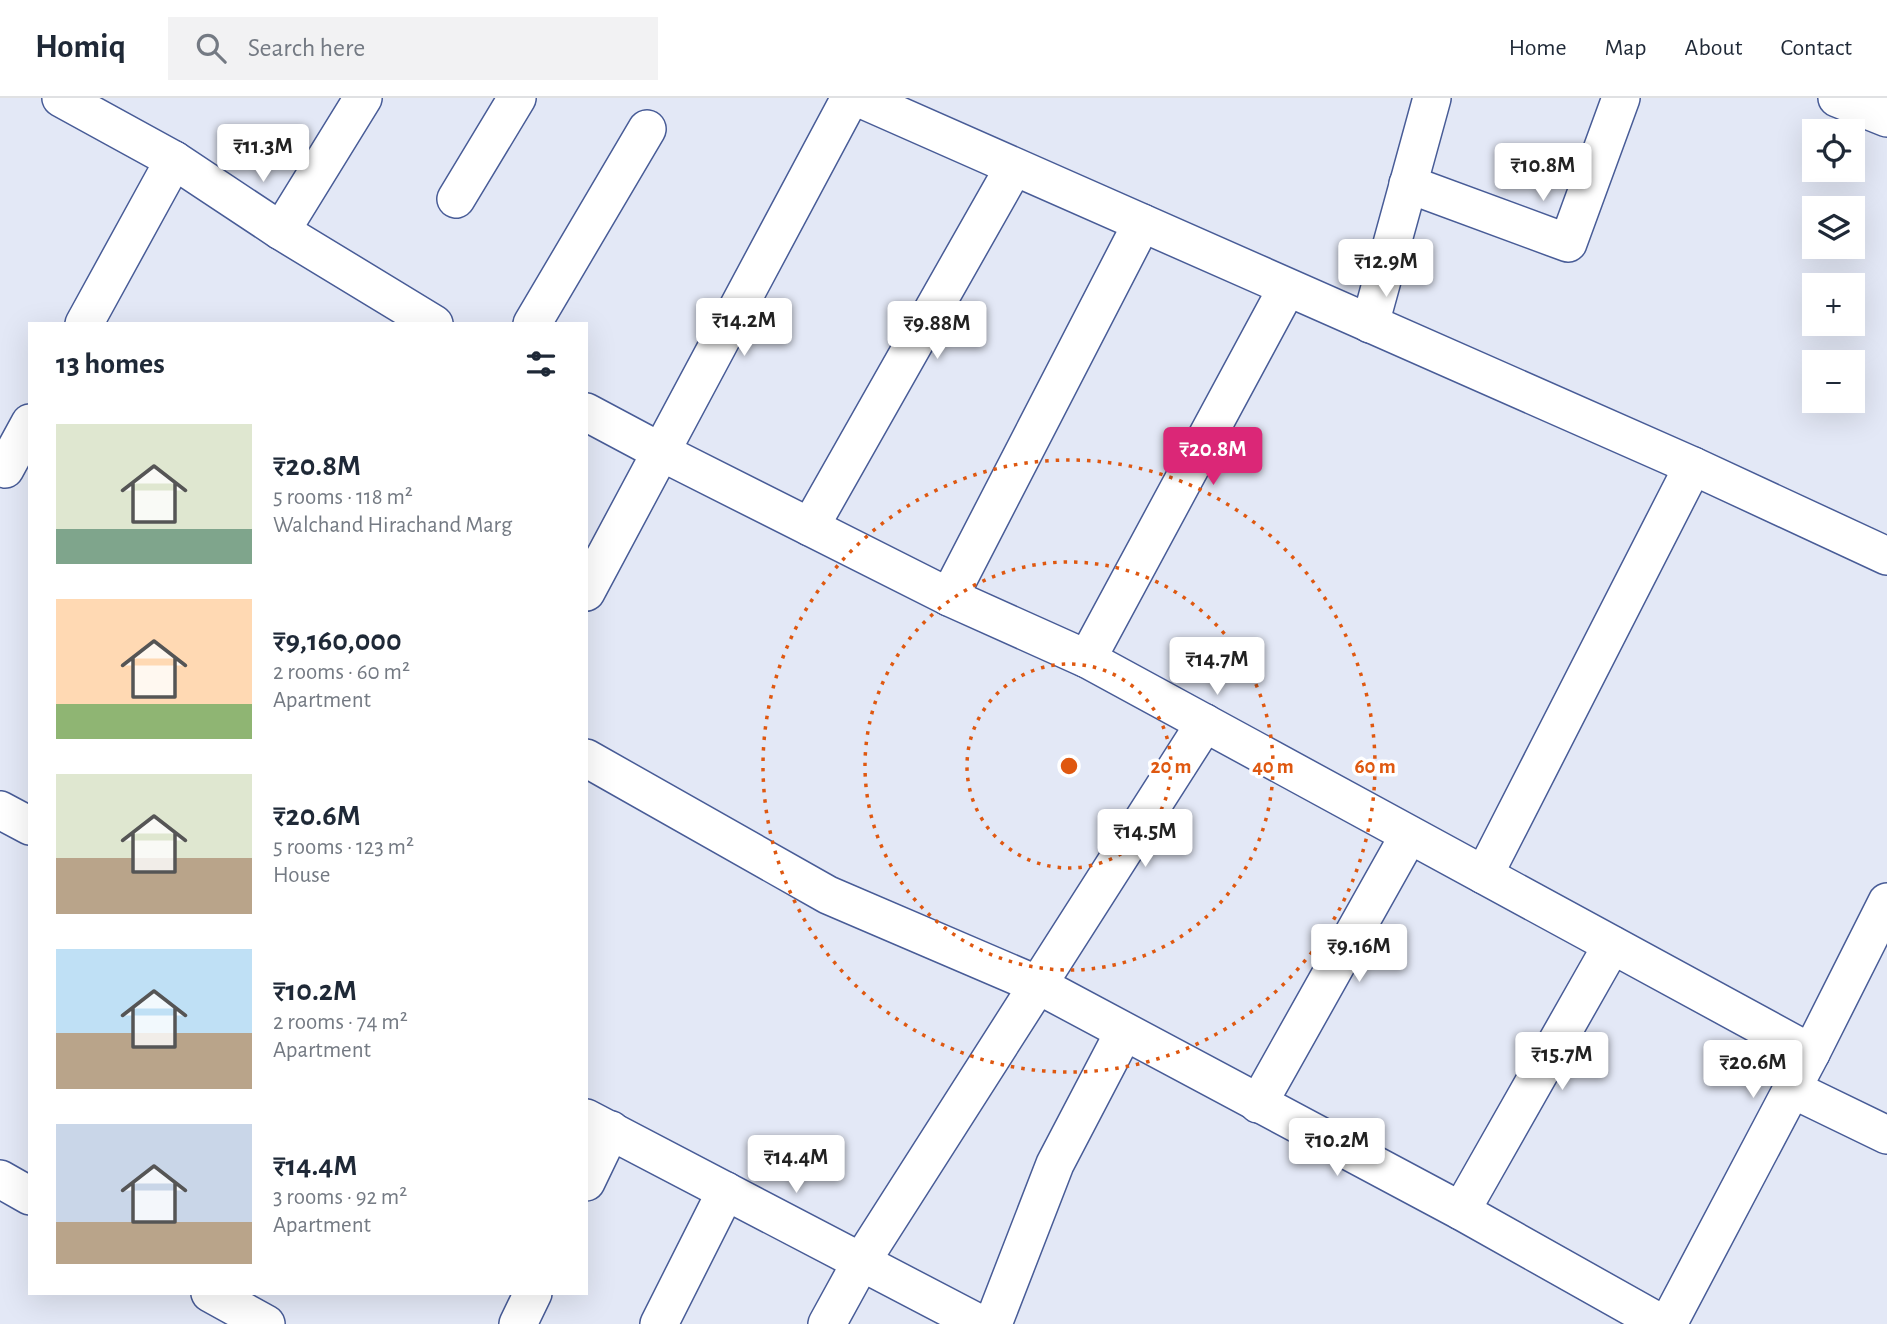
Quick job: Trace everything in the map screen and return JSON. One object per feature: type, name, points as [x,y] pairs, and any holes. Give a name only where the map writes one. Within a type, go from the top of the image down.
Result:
[{"type":"street","points":[[281,231],[363,98]]},
{"type":"street","points":[[456,199],[517,98]]},
{"type":"street","points":[[588,588],[850,98]]},
{"type":"street","points":[[859,98],[1886,550]]},
{"type":"street","points":[[1370,324],[1432,98]]},
{"type":"street","points":[[1408,184],[1568,243],[1621,98]]},
{"type":"street","points":[[1837,98],[1887,118]]},
{"type":"street","points":[[65,99],[174,160],[416,319]]},
{"type":"street","points":[[533,322],[648,129]]},
{"type":"street","points":[[85,322],[174,160]]},
{"type":"street","points":[[810,527],[1014,167]]},
{"type":"street","points":[[949,597],[1142,223]]},
{"type":"street","points":[[1087,659],[1287,288]]},
{"type":"street","points":[[588,412],[661,452],[949,597],[1087,659],[1811,1053]]},
{"type":"street","points":[[11,472],[28,428]]},
{"type":"street","points":[[1484,875],[1693,466]]},
{"type":"street","points":[[827,1324],[861,1262],[1205,723]]},
{"type":"street","points":[[588,759],[828,895],[1038,985],[1461,1211],[1662,1324]]},
{"type":"street","points":[[0,810],[28,825]]},
{"type":"street","points":[[1258,1104],[1409,835]]},
{"type":"street","points":[[1668,1324],[1811,1053],[1878,942],[1887,902]]},
{"type":"street","points":[[1461,1211],[1612,945]]},
{"type":"street","points":[[993,1324],[1055,1164],[1124,1031]]},
{"type":"street","points":[[1792,1089],[1887,1135]]},
{"type":"street","points":[[588,1172],[598,1124],[980,1324]]},
{"type":"street","points":[[0,1180],[28,1195]]},
{"type":"street","points":[[659,1324],[726,1191]]},
{"type":"street","points":[[214,1295],[266,1324]]},
{"type":"street","points":[[519,1324],[532,1295]]}]
